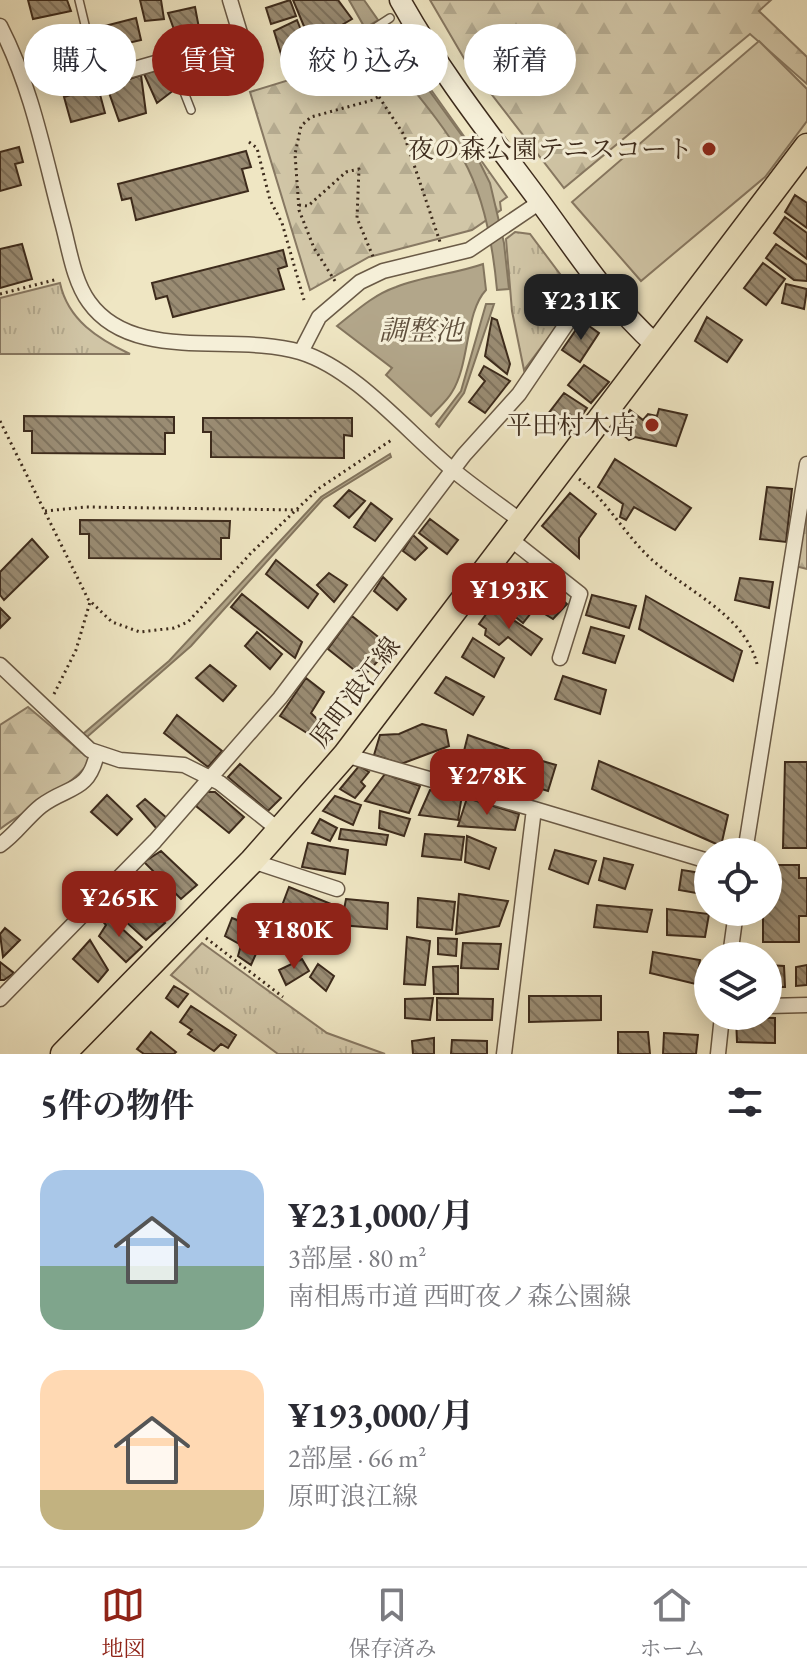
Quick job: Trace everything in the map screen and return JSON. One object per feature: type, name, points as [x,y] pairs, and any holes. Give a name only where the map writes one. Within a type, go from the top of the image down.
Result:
[{"type":"main road","name":"原町浪江線","points":[[63,1054],[252,861],[345,755],[807,146]]},
{"type":"street","points":[[230,0],[237,24]]},
{"type":"street","points":[[395,9],[597,279],[638,329],[656,345]]},
{"type":"street","points":[[0,26],[33,99],[79,283],[101,317],[121,332],[146,338],[272,346],[301,352],[346,376],[453,470],[580,594],[560,658]]},
{"type":"street","points":[[301,352],[319,317],[360,282],[383,271],[469,250],[540,202]]},
{"type":"street","points":[[0,999],[210,780],[280,698],[453,470],[519,394],[597,279]]},
{"type":"street","points":[[747,838],[807,464]]},
{"type":"street","points":[[0,665],[78,741],[97,753],[120,760],[184,765],[220,783],[279,830]]},
{"type":"street","points":[[0,845],[41,807],[81,785],[94,767],[97,753]]},
{"type":"street","points":[[345,755],[694,857]]},
{"type":"street","points":[[504,1054],[534,809]]},
{"type":"street","points":[[252,861],[337,889]]},
{"type":"street","points":[[782,1006],[807,1005]]},
{"type":"street","points":[[718,1054],[721,1030]]},
{"type":"lane","points":[[79,0],[85,24]]},
{"type":"lane","points":[[380,24],[395,9]]},
{"type":"lane","points":[[186,96],[191,110]]},
{"type":"path","points":[[335,281],[314,248],[299,205],[295,154],[301,126],[311,117],[379,97],[404,135],[441,245]]},
{"type":"path","points":[[249,142],[257,148],[270,200],[282,223],[304,300]]},
{"type":"path","points":[[299,205],[308,206],[346,172],[359,169],[357,218],[374,260]]},
{"type":"path","points":[[0,294],[62,278]]},
{"type":"path","points":[[0,421],[90,602],[96,610],[125,629],[155,632],[174,628],[199,613],[251,553],[300,510],[318,489],[395,438]]},
{"type":"path","points":[[573,475],[592,491],[652,560],[744,635],[752,645],[759,675]]},
{"type":"path","points":[[45,511],[86,507],[300,510]]},
{"type":"path","points":[[45,709],[76,650],[90,602]]},
{"type":"path","points":[[200,934],[283,997]]},
{"type":"green space","points":[[430,0],[771,0],[759,11],[807,57],[807,84],[750,34],[564,188],[493,96],[576,96],[576,24],[464,24],[464,58],[448,31],[448,24],[444,24]]},
{"type":"green space","name":"夜の森公園テニスコート","points":[[759,41],[807,89],[807,121],[765,177],[641,281],[572,202]]},
{"type":"green space","points":[[280,83],[280,96],[435,96],[507,197],[500,202],[501,210],[472,230],[369,257],[310,290],[251,96],[264,96],[264,88]]},
{"type":"green space","points":[[515,232],[530,234],[578,298],[524,370],[512,311],[506,239]]},
{"type":"green space","points":[[60,283],[77,318],[96,335],[130,354],[0,354],[0,298]]},
{"type":"green space","points":[[807,492],[807,569],[795,566]]},
{"type":"green space","points":[[28,707],[91,760],[62,788],[0,829],[0,725]]},
{"type":"green space","points":[[202,943],[327,1033],[385,1054],[278,1054],[171,975]]},
{"type":"water","points":[[349,0],[364,0],[378,20],[363,24]]},
{"type":"water","points":[[418,96],[433,96],[476,155],[490,183],[504,243],[509,289],[497,290],[487,223],[477,190],[463,159]]},
{"type":"water","name":"調整池","points":[[483,264],[486,290],[474,311],[458,380],[448,398],[431,416],[386,375],[392,368],[337,326],[388,290]]},
{"type":"water","points":[[486,304],[494,304],[464,393],[439,427],[436,424],[461,391]]},
{"type":"water","points":[[390,454],[391,457],[323,499],[191,646],[87,737],[83,734],[169,661],[321,497]]},
{"type":"building","points":[[28,0],[67,0],[71,11],[33,19]]},
{"type":"building","points":[[140,0],[161,0],[164,19],[145,21]]},
{"type":"building","points":[[290,0],[296,16],[271,24],[266,8]]},
{"type":"building","points":[[293,0],[338,0],[352,19],[343,24],[303,24]]},
{"type":"building","points":[[195,7],[198,24],[172,24],[168,13]]},
{"type":"building","points":[[136,18],[141,40],[136,41],[136,24],[113,24]]},
{"type":"building","points":[[280,28],[280,51],[274,31]]},
{"type":"building","points":[[152,72],[152,92],[144,74]]},
{"type":"building","points":[[141,75],[146,113],[119,121],[110,96],[136,96],[136,77]]},
{"type":"building","points":[[100,96],[105,113],[71,122],[64,97]]},
{"type":"building","points":[[154,96],[166,96],[157,103]]},
{"type":"building","points":[[19,147],[23,162],[15,164],[21,185],[0,191],[0,152]]},
{"type":"building","points":[[246,151],[251,167],[242,169],[248,191],[136,220],[131,198],[122,200],[118,184]]},
{"type":"building","points":[[795,195],[807,203],[807,228],[785,212]]},
{"type":"building","points":[[785,217],[807,233],[807,259],[774,233]]},
{"type":"building","points":[[22,244],[32,279],[0,288],[0,249]]},
{"type":"building","points":[[776,244],[807,265],[807,281],[794,280],[766,258]]},
{"type":"building","points":[[283,250],[287,266],[278,269],[284,289],[173,317],[167,296],[156,299],[152,283]]},
{"type":"building","points":[[763,263],[785,279],[766,305],[744,288]]},
{"type":"building","points":[[786,284],[807,289],[804,309],[782,303]]},
{"type":"building","points":[[707,317],[742,340],[727,362],[695,341]]},
{"type":"building","points":[[492,318],[497,320],[510,364],[507,374],[485,356]]},
{"type":"building","points":[[582,321],[599,333],[580,362],[562,350]]},
{"type":"building","points":[[584,365],[609,382],[591,403],[568,385]]},
{"type":"building","points":[[484,366],[510,381],[485,413],[469,402],[485,381],[479,375]]},
{"type":"building","points":[[564,393],[587,408],[569,434],[548,414]]},
{"type":"building","name":"平田村木店","points":[[659,409],[687,415],[676,446],[635,437],[629,440],[617,429],[630,410],[643,420],[648,414],[657,416]]},
{"type":"building","points":[[24,416],[174,417],[174,433],[165,433],[165,454],[32,453],[32,431],[24,431]]},
{"type":"building","points":[[203,418],[352,418],[352,436],[344,435],[344,458],[211,457],[211,432],[203,432]]},
{"type":"building","points":[[615,459],[691,508],[675,530],[634,507],[626,520],[620,517],[623,504],[598,487]]},
{"type":"building","points":[[767,487],[792,489],[786,542],[760,539]]},
{"type":"building","points":[[349,490],[365,501],[349,518],[334,506]]},
{"type":"building","points":[[570,493],[596,514],[579,538],[579,558],[542,526]]},
{"type":"building","points":[[371,503],[392,519],[375,541],[354,527]]},
{"type":"building","points":[[430,519],[458,540],[447,554],[419,533]]},
{"type":"building","points":[[80,520],[230,521],[229,538],[221,538],[221,559],[89,558],[89,534],[80,534]]},
{"type":"building","points":[[413,535],[427,548],[415,560],[403,551]]},
{"type":"building","points":[[32,539],[48,557],[4,600],[0,595],[0,572]]},
{"type":"building","points":[[276,560],[318,594],[308,608],[266,574]]},
{"type":"building","points":[[329,573],[347,585],[334,602],[317,585]]},
{"type":"building","points":[[383,577],[406,599],[397,610],[374,591]]},
{"type":"building","points":[[740,578],[773,582],[769,608],[735,600]]},
{"type":"building","points":[[540,580],[567,604],[553,619],[535,608],[523,623],[491,597],[505,581],[529,598]]},
{"type":"building","points":[[242,594],[302,642],[295,658],[231,607]]},
{"type":"building","points":[[592,595],[636,606],[629,628],[586,615]]},
{"type":"building","points":[[646,596],[742,651],[733,681],[639,629]]},
{"type":"building","points":[[492,606],[542,639],[531,655],[508,637],[499,645],[485,635],[486,629],[479,624]]},
{"type":"building","points":[[0,608],[10,618],[0,628]]},
{"type":"building","points":[[352,616],[391,647],[363,677],[328,649]]},
{"type":"building","points":[[591,627],[624,636],[615,663],[583,653]]},
{"type":"building","points":[[257,632],[282,654],[270,669],[245,646]]},
{"type":"building","points":[[473,638],[504,658],[494,677],[462,657]]},
{"type":"building","points":[[210,665],[236,686],[223,701],[196,678]]},
{"type":"building","points":[[563,676],[606,690],[600,714],[555,699]]},
{"type":"building","points":[[446,677],[484,697],[473,715],[435,693]]},
{"type":"building","points":[[306,678],[324,692],[311,713],[319,721],[307,733],[280,716]]},
{"type":"building","points":[[177,715],[222,751],[208,767],[164,733]]},
{"type":"building","points":[[422,724],[446,730],[449,746],[401,764],[374,755],[380,735],[399,734]]},
{"type":"building","points":[[468,735],[511,750],[502,774],[462,759]]},
{"type":"building","points":[[522,755],[556,765],[548,791],[516,781]]},
{"type":"building","points":[[599,761],[728,815],[723,838],[703,838],[592,789]]},
{"type":"building","points":[[785,762],[807,762],[807,848],[783,848]]},
{"type":"building","points":[[240,764],[281,798],[268,811],[228,777]]},
{"type":"building","points":[[359,766],[369,772],[361,782],[365,786],[355,798],[340,789]]},
{"type":"building","points":[[385,774],[420,786],[409,813],[365,801]]},
{"type":"building","points":[[430,790],[462,795],[458,820],[419,815]]},
{"type":"building","points":[[207,792],[215,792],[244,817],[229,833],[196,806]]},
{"type":"building","points":[[107,795],[132,819],[117,835],[91,812]]},
{"type":"building","points":[[335,796],[361,805],[353,825],[323,811]]},
{"type":"building","points":[[467,798],[519,814],[515,830],[458,826]]},
{"type":"building","points":[[145,799],[168,819],[157,829],[137,806]]},
{"type":"building","points":[[380,811],[410,819],[404,836],[379,828]]},
{"type":"building","points":[[320,819],[337,828],[330,841],[312,833]]},
{"type":"building","points":[[341,829],[388,835],[386,845],[339,839]]},
{"type":"building","points":[[425,834],[464,837],[461,860],[422,856]]},
{"type":"building","points":[[467,836],[496,848],[489,869],[465,862]]},
{"type":"building","points":[[308,843],[348,850],[345,874],[302,867]]},
{"type":"building","points":[[555,850],[596,861],[588,884],[549,869]]},
{"type":"building","points":[[161,851],[197,885],[181,899],[144,862]]},
{"type":"building","points":[[604,858],[633,865],[625,889],[599,880]]},
{"type":"building","points":[[782,865],[799,865],[799,878],[807,878],[807,916],[799,916],[799,942],[763,942],[763,926],[782,926]]},
{"type":"building","points":[[682,870],[694,872],[694,893],[679,890]]},
{"type":"building","points":[[119,884],[165,923],[146,940],[103,901]]},
{"type":"building","points":[[289,887],[341,908],[329,933],[280,911]]},
{"type":"building","points":[[459,894],[508,901],[499,926],[456,934]]},
{"type":"building","points":[[418,898],[455,902],[452,930],[417,927]]},
{"type":"building","points":[[346,899],[388,903],[387,929],[341,925]]},
{"type":"building","points":[[597,905],[652,910],[647,932],[594,927]]},
{"type":"building","points":[[667,909],[694,912],[694,926],[707,926],[705,937],[667,935]]},
{"type":"building","points":[[105,913],[142,947],[126,962],[99,936],[106,925],[99,917]]},
{"type":"building","points":[[232,918],[266,931],[251,965],[238,956],[241,945],[225,936]]},
{"type":"building","points":[[5,928],[20,940],[3,957],[0,934]]},
{"type":"building","points":[[407,937],[430,941],[425,985],[404,984]]},
{"type":"building","points":[[438,938],[457,939],[456,956],[438,954]]},
{"type":"building","points":[[90,940],[108,970],[98,982],[73,959]]},
{"type":"building","points":[[463,943],[501,944],[498,969],[461,968]]},
{"type":"building","points":[[653,952],[694,959],[694,984],[650,973]]},
{"type":"building","points":[[302,959],[309,971],[286,985],[279,970]]},
{"type":"building","points":[[0,962],[14,973],[4,980],[0,980]]},
{"type":"building","points":[[318,964],[334,976],[326,991],[310,977]]},
{"type":"building","points":[[807,965],[807,985],[796,986],[796,967]]},
{"type":"building","points":[[458,966],[458,994],[434,994],[433,967]]},
{"type":"building","points":[[782,966],[784,966],[785,987],[782,987]]},
{"type":"building","points":[[174,986],[188,994],[178,1007],[166,998]]},
{"type":"building","points":[[529,996],[601,996],[601,1020],[529,1022]]},
{"type":"building","points":[[433,998],[430,1020],[405,1018],[405,999]]},
{"type":"building","points":[[437,998],[493,999],[492,1020],[437,1020]]},
{"type":"building","points":[[191,1006],[236,1035],[228,1048],[221,1044],[214,1051],[188,1034],[192,1030],[180,1022]]},
{"type":"building","points":[[737,1030],[775,1030],[775,1043],[737,1042]]},
{"type":"building","points":[[151,1032],[176,1052],[144,1054],[137,1049]]},
{"type":"building","points":[[618,1032],[648,1032],[650,1054],[618,1054]]},
{"type":"building","points":[[664,1033],[698,1035],[696,1054],[663,1054]]},
{"type":"building","points":[[434,1038],[434,1054],[413,1054],[412,1041]]},
{"type":"building","points":[[452,1040],[487,1041],[487,1054],[451,1054]]},
{"type":"place","name":"夜の森公園テニスコート","points":[[709,149]]},
{"type":"place","name":"平田村木店","points":[[652,425]]}]
